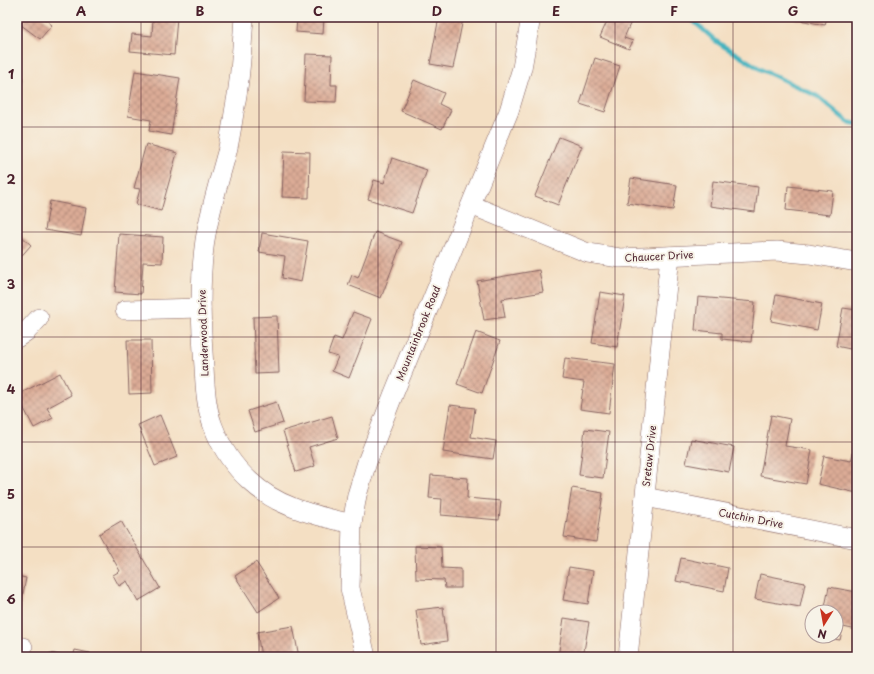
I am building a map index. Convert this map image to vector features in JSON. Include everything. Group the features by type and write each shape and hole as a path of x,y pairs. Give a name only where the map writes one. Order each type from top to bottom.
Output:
{"street":[{"name":"Landerwood Drive","path":"244,17 237,99 227,150 206,239 201,277 201,308 209,414 221,445 234,464 261,491 282,503 304,512 352,524"},
{"name":"Mountainbrook Road","path":"366,657 350,588 352,524 357,495 367,462 394,393 509,111 527,47 531,17"},
{"name":"Chaucer Drive","path":"471,205 598,256 620,258 776,251 809,254 857,262"},
{"name":"Sretaw Drive","path":"628,657 670,256"},
{"path":"125,310 201,308"},
{"path":"17,338 27,331 38,318"},
{"name":"Cutchin Drive","path":"645,497 857,539"}],"building":[{"path":"17,17 42,17 52,25 40,39 17,22"},
{"path":"153,17 177,17 174,55 130,51 132,34 152,36"},
{"path":"297,17 324,17 323,34 296,32"},
{"path":"439,17 455,17 463,19 453,68 430,64"},
{"path":"609,17 633,17 624,38 633,41 629,49 600,37"},
{"path":"795,17 827,17 825,25 794,19"},
{"path":"306,54 332,55 331,85 337,85 336,102 304,101"},
{"path":"595,58 620,66 605,112 580,104"},
{"path":"135,71 180,78 171,135 149,131 151,120 128,116"},
{"path":"17,76 23,78 17,94"},
{"path":"414,80 444,93 439,104 451,110 442,129 401,111"},
{"path":"559,137 582,146 558,205 535,196"},
{"path":"146,144 177,153 161,211 136,204 140,189 134,188"},
{"path":"284,151 310,152 309,198 282,197"},
{"path":"392,158 427,170 412,213 368,199 374,180 384,183"},
{"path":"631,178 677,185 673,210 627,203"},
{"path":"713,181 758,187 755,212 710,206"},
{"path":"788,186 833,191 830,215 786,210"},
{"path":"50,201 86,208 81,236 45,230"},
{"path":"17,232 31,245 17,261"},
{"path":"375,232 402,242 381,298 348,285 352,275 358,278"},
{"path":"262,233 308,241 301,282 282,278 285,256 259,252"},
{"path":"119,234 163,237 162,263 143,262 141,294 115,292"},
{"path":"539,270 543,292 502,299 505,317 484,320 477,281"},
{"path":"600,292 625,296 617,347 592,343"},
{"path":"776,295 822,304 817,330 771,321"},
{"path":"698,297 755,302 751,342 722,339 722,333 695,330"},
{"path":"843,308 857,310 857,340 855,350 836,346"},
{"path":"353,312 372,319 349,378 332,371 338,357 328,354 334,337 342,340"},
{"path":"277,316 279,373 255,374 253,317"},
{"path":"476,332 500,341 482,393 457,384"},
{"path":"127,340 151,340 152,393 129,394"},
{"path":"565,358 615,364 609,413 580,409 584,382 562,379"},
{"path":"60,373 71,395 47,408 53,418 34,428 17,395"},
{"path":"276,402 283,423 255,432 248,411"},
{"path":"450,405 475,408 471,437 496,441 493,459 443,452"},
{"path":"160,415 177,457 155,466 138,425"},
{"path":"771,415 790,419 785,446 812,450 806,484 760,476"},
{"path":"332,416 338,438 309,447 315,466 296,472 283,431"},
{"path":"585,429 609,432 603,478 579,475"},
{"path":"691,439 734,447 729,472 686,464"},
{"path":"854,449 857,449 857,493 818,484 824,456 851,461"},
{"path":"431,475 468,478 467,498 501,501 499,520 441,515 442,499 429,498"},
{"path":"572,488 603,493 596,542 564,537"},
{"path":"121,521 160,588 138,601 127,581 119,586 113,575 120,571 99,534"},
{"path":"415,546 441,547 442,568 461,569 461,588 445,588 444,580 416,579"},
{"path":"681,558 728,568 724,591 676,581"},
{"path":"256,562 279,598 258,612 235,576"},
{"path":"569,567 593,571 588,604 563,600"},
{"path":"760,574 805,583 800,607 755,599"},
{"path":"17,576 26,578 18,619 17,619"},
{"path":"829,587 857,592 857,630 844,627 844,604 826,604"},
{"path":"443,607 447,641 421,645 416,610"},
{"path":"564,618 589,622 583,657 558,657"},
{"path":"293,626 299,657 261,657 257,632"},
{"path":"75,650 90,653 89,657 73,657"},
{"path":"50,653 64,656 64,657 49,657"}],"waterway":[{"path":"689,17 717,42 762,70 817,96 848,122 857,124"}]}
